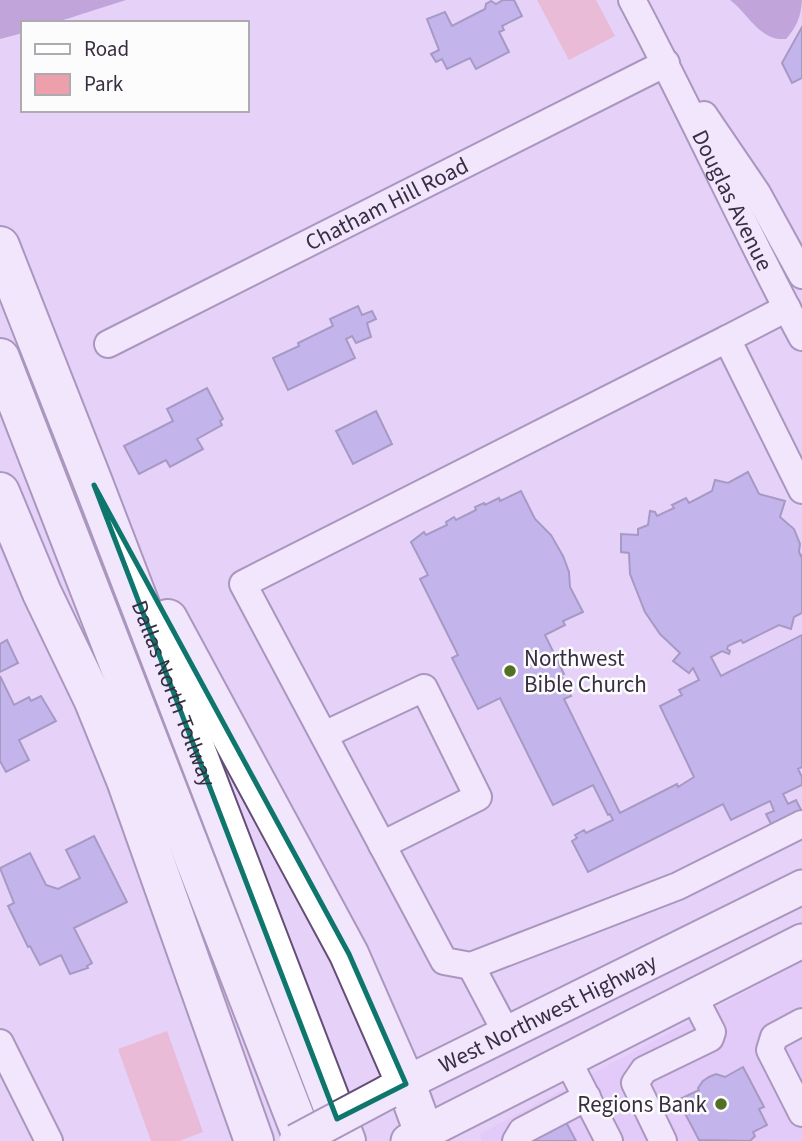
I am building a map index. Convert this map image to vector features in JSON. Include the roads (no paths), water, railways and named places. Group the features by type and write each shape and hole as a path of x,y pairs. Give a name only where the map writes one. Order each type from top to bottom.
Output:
{"highway":[{"name":"Dallas North Tollway","path":"0,246 346,1141"},
{"name":"Dallas North Tollway","path":"0,358 304,1141"},
{"path":"94,485 349,954 397,1088 430,1139"},
{"path":"0,492 42,593 73,652 103,724 254,1141"}],"main road":[{"name":"West Northwest Highway","path":"296,1141 802,887"},
{"path":"430,1139 471,1110 802,941"}],"street":[{"name":"Douglas Avenue","path":"632,0 802,337"},
{"name":"Douglas Avenue","path":"666,63 734,157 802,275"},
{"name":"Chatham Hill Road","path":"108,344 666,63"},
{"path":"761,257 785,245"},
{"path":"787,308 243,584 444,961 471,966 678,886 802,824"},
{"path":"727,339 801,485"},
{"path":"324,735 424,688 478,797 382,845"},
{"path":"471,966 507,1034"},
{"path":"663,1141 635,1083 644,1070 709,1038 712,1032 694,997"},
{"path":"802,1022 774,1037 770,1049 802,1113"},
{"path":"0,1043 49,1141"},
{"path":"568,1061 609,1141"},
{"path":"516,1141 522,1131 586,1097"}],"place":[{"name":"Northwest Bible Church","path":"510,671"},
{"name":"Regions Bank","path":"721,1104"}]}
